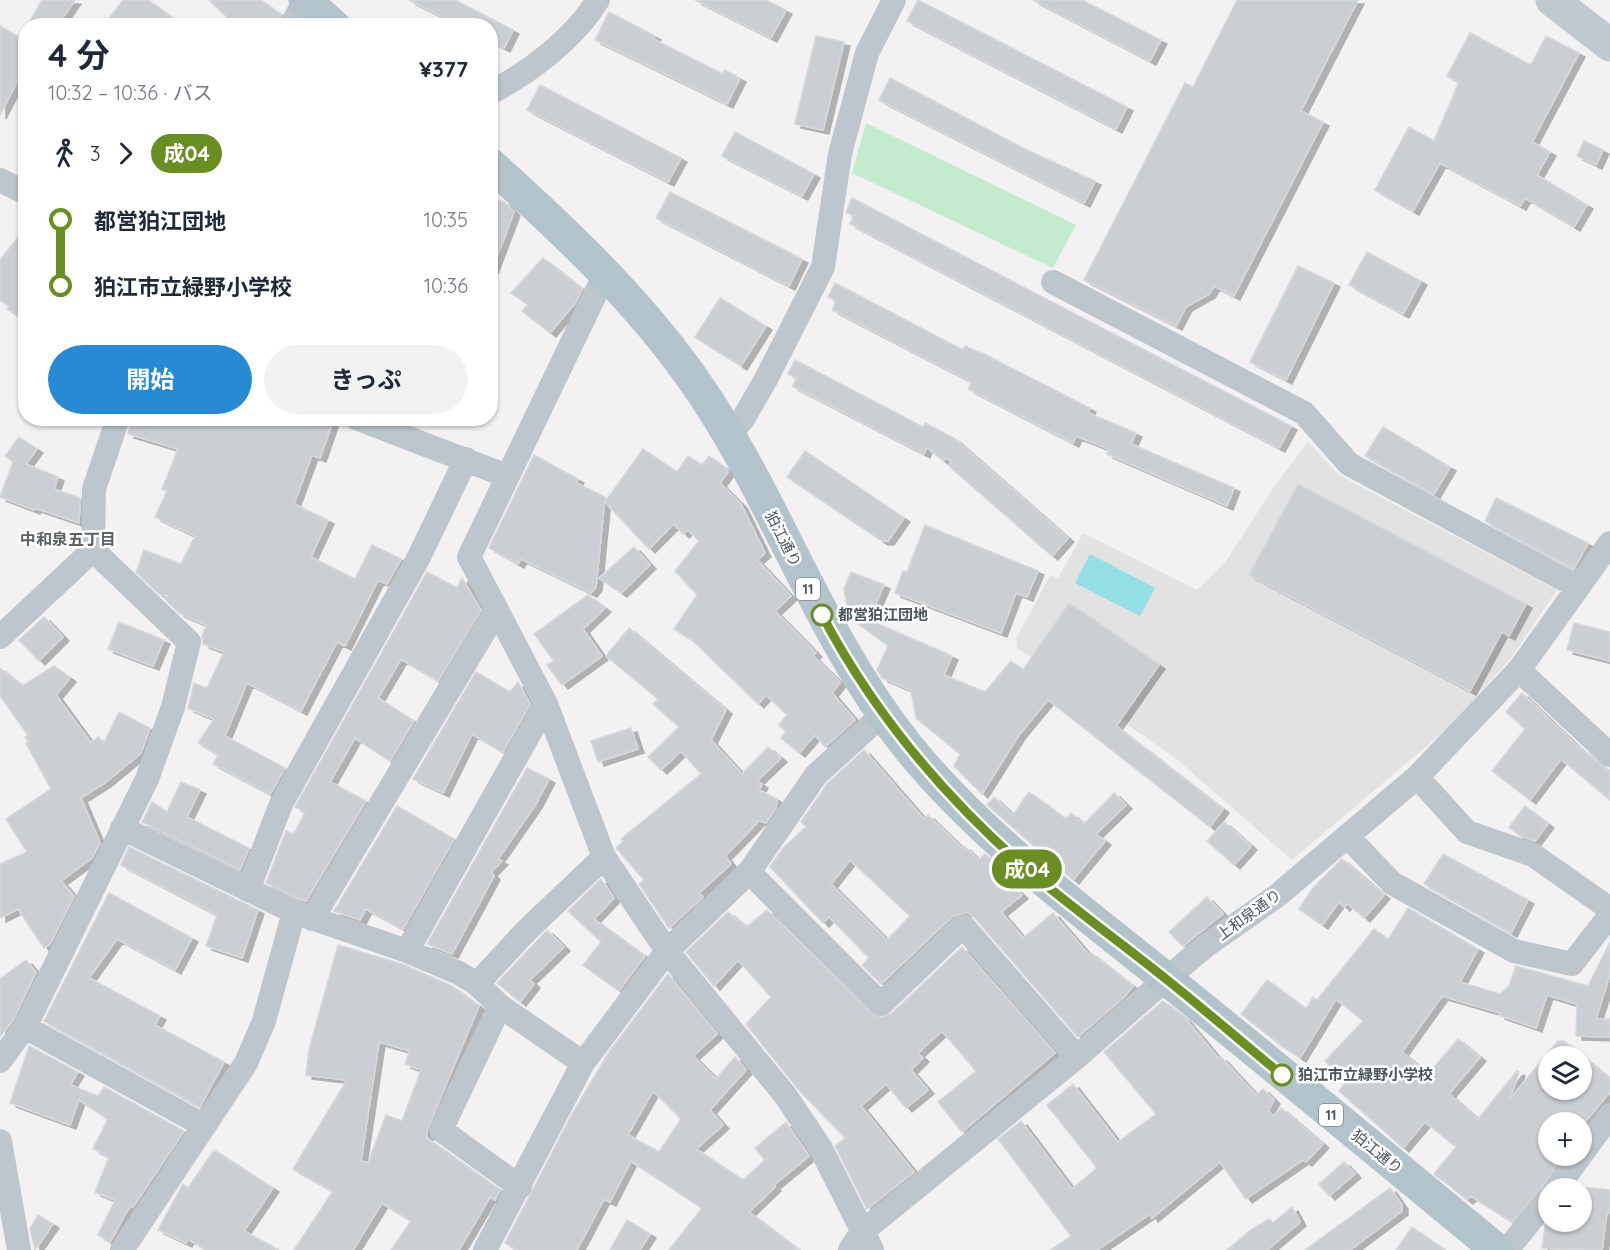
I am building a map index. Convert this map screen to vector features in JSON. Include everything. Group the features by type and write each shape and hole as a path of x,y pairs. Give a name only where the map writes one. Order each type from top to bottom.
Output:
{"main road":[{"path":"305,0 325,18"},
{"name":"狛江通り","path":"498,172 605,274 694,380 729,435 840,648 883,714 939,783 1001,846 1497,1250"}],"street":[{"path":"295,18 305,0"},
{"path":"498,88 529,69 549,53 598,0"},
{"path":"729,435 743,419 765,381 823,267 840,154 867,53 894,0"},
{"path":"1552,0 1610,45"},
{"path":"0,180 18,189"},
{"path":"605,274 469,557 546,704 604,857 667,951 785,1095 820,1147 861,1244"},
{"path":"1053,282 1304,413 1349,464 1578,587"},
{"path":"0,637 93,550 94,489 115,426"},
{"path":"377,426 507,476"},
{"path":"248,890 281,804 419,557 466,459"},
{"name":"上和泉通り","path":"861,1244 1166,979 1207,945 1278,895 1417,777 1519,670 1610,543"},
{"path":"0,1061 25,1027 147,780 173,707 189,642 93,550"},
{"path":"122,1250 246,1063 303,916 497,610"},
{"path":"1519,670 1610,755"},
{"path":"407,951 546,704"},
{"path":"485,1250 583,1063 667,951 749,872 816,775 883,714"},
{"path":"1417,777 1467,832 1533,855 1610,909"},
{"path":"122,828 303,916 407,951 477,984 500,1006 583,1063"},
{"path":"1347,836 1392,883 1514,951 1572,964 1610,915"},
{"path":"477,984 526,931 604,857"},
{"path":"749,872 881,1004 963,926 1077,1057"},
{"path":"500,1006 441,1130 520,1186"},
{"path":"25,1027 203,1125"},
{"path":"1564,1178 1610,1115"},
{"path":"0,1141 19,1250"},
{"path":"1507,1250 1538,1211"}],"shaded area":[{"path":"1308,442 1339,475 1557,590 1511,658 1449,727 1292,860 1174,757 1017,648 1016,639 1050,575 1058,578 1083,533 1197,590 1226,561 1274,487"}],"green space":[{"path":"866,123 1076,225 1053,268 852,173"}],"water":[{"path":"1090,554 1155,588 1140,616 1075,583"}],"building":[{"path":"42,0 75,0 63,18 32,18"},
{"path":"123,0 148,0 172,18 109,18"},
{"path":"209,0 261,0 281,15 280,18 228,18"},
{"path":"409,0 455,0 490,18 444,18"},
{"path":"695,0 766,0 786,10 771,38"},
{"path":"918,0 1127,107 1116,129 907,21"},
{"path":"1033,0 1082,0 1161,40 1150,61"},
{"path":"1237,0 1358,0 1301,111 1323,122 1234,296 1214,286 1209,294 1186,307 1176,326 1084,280 1185,83 1193,87"},
{"path":"609,12 655,36 653,39 723,74 725,70 740,78 727,104 595,40"},
{"path":"498,22 513,30 504,48 498,45"},
{"path":"0,26 18,36 18,80 0,115"},
{"path":"1470,33 1531,65 1546,36 1579,53 1532,142 1550,152 1537,175 1587,205 1574,227 1525,198 1520,206 1440,163 1413,211 1375,190 1409,127 1434,141 1459,82 1447,76"},
{"path":"816,36 844,42 823,130 795,124"},
{"path":"890,78 1025,149 1095,181 1084,203 879,100"},
{"path":"540,85 681,158 668,182 527,110"},
{"path":"735,132 814,174 802,196 722,156"},
{"path":"1584,141 1603,150 1596,165 1577,156"},
{"path":"670,192 802,259 789,286 656,218"},
{"path":"852,198 1291,426 1279,448 850,224 854,216 846,212"},
{"path":"498,200 504,202 514,212 498,254"},
{"path":"18,237 18,317 7,309 9,306 0,300 0,260"},
{"path":"1367,252 1421,281 1403,314 1349,285"},
{"path":"543,258 582,289 576,302 550,333 522,311 528,305 511,293"},
{"path":"1298,266 1334,283 1286,380 1250,362"},
{"path":"835,283 963,350 965,346 986,355 1090,408 1088,413 1136,433 1131,444 1234,488 1227,506 1107,454 1109,449 1076,436 1073,443 968,389 972,382 832,310 836,301 828,297"},
{"path":"720,298 766,326 741,366 695,337"},
{"path":"795,360 923,427 925,423 954,438 1068,538 1052,556 949,466 951,461 946,458 943,461 927,447 924,454 792,386 797,378 788,374"},
{"path":"130,426 331,426 320,458 312,455 294,504 328,520 311,557 355,579 372,545 401,559 387,584 378,580 345,646 337,642 301,711 247,683 225,736 285,768 270,794 213,764 218,755 198,743 214,719 188,708 194,683 207,688 224,652 203,644 202,636 206,625 179,613 165,599 167,596 159,594 136,572 144,550 181,564 195,536 155,517 167,491 162,489 178,449 128,434"},
{"path":"1383,427 1450,467 1434,494 1365,456"},
{"path":"19,437 37,449 26,464 58,477 54,489 80,498 79,523 0,497 13,462 5,456"},
{"path":"643,449 677,472 688,456 702,465 709,456 726,468 728,472 720,483 741,504 765,553 757,560 791,596 775,611 816,653 813,656 840,682 832,693 855,720 825,747 815,735 799,753 781,738 786,732 779,725 787,715 766,695 758,704 692,640 674,629 697,595 675,571 699,541 688,530 683,534 674,524 649,549 605,502"},
{"path":"805,451 904,518 888,541 882,541 787,477"},
{"path":"534,455 578,479 576,483 605,497 596,587 591,593 521,559 518,564 489,548"},
{"path":"1298,484 1526,604 1509,636 1502,632 1470,691 1249,575"},
{"path":"1496,498 1588,543 1574,569 1485,521"},
{"path":"925,525 1038,571 1027,597 1016,593 1001,633 895,593 903,571 907,572"},
{"path":"634,547 650,565 621,593 599,578"},
{"path":"427,572 457,588 462,578 481,610 438,681 401,659 378,698 414,721 390,761 355,738 330,782 366,801 306,901 299,899 266,883 286,831 294,834 305,812 295,807"},
{"path":"851,572 884,585 869,620 952,656 944,675 985,692 1011,661 1023,670 1069,603 1159,665 1116,726 1223,809 1210,827 1048,700 1019,735 982,794 954,766 960,754 916,718 911,690 882,678 877,670 888,646 849,617 844,588"},
{"path":"588,595 605,608 583,629 602,656 562,685 547,665 554,661 534,634"},
{"path":"44,617 63,637 39,661 19,640"},
{"path":"119,622 164,640 153,666 108,649"},
{"path":"1574,623 1610,632 1610,661 1567,650"},
{"path":"629,628 726,710 711,740 742,774 768,747 781,758 757,781 762,784 759,790 777,799 776,808 766,823 759,821 725,856 731,864 699,893 703,897 669,928 639,884 644,880 616,848 624,841 621,839 701,774 681,751 661,770 648,757 679,727 653,704 658,699 606,656"},
{"path":"54,666 70,678 56,695 91,743 98,737 104,743 119,712 150,728 141,753 105,783 81,798 100,843 92,858 61,881 74,896 50,944 44,948 18,909 0,918 0,864 27,852 6,819 51,789 26,743 28,742 25,737 28,735 0,696 0,668 22,686"},
{"path":"476,672 510,692 518,682 530,704 503,752 472,734 443,793 413,779"},
{"path":"1522,693 1575,744 1610,772 1610,800 1561,759 1530,800 1492,771 1525,729 1506,712"},
{"path":"631,728 638,749 598,762 591,741"},
{"path":"864,750 924,819 928,815 962,848 964,846 979,860 985,854 1008,874 1005,877 1022,895 1001,912 1023,938 1053,913 1089,955 1091,953 1133,986 1124,997 1078,1037 974,917 967,912 953,916 881,984 862,965 869,958 829,917 823,923 770,867 783,848 806,827 801,822 827,784","holes":["850,860 910,916 887,940 831,884"]},
{"path":"527,768 549,779 536,804 498,859 502,861 491,872 494,876 452,954 427,944"},
{"path":"181,782 200,790 187,817 249,848 240,870 142,822 152,802 167,812"},
{"path":"1029,792 1066,819 1071,813 1084,824 1114,793 1126,805 1096,834 1105,841 1073,880 987,805 994,797 1013,815"},
{"path":"397,806 454,839 403,929 366,909 360,920 334,911"},
{"path":"1525,806 1548,824 1535,841 1519,835 1509,827"},
{"path":"1224,822 1251,846 1234,865 1207,841"},
{"path":"129,847 258,910 242,958 206,946 217,915 121,865"},
{"path":"1443,854 1528,900 1511,933 1424,884"},
{"path":"1342,859 1384,895 1364,918 1347,903 1344,907 1339,902 1322,925 1299,909 1313,888"},
{"path":"601,879 614,898 594,919 645,956 619,991 583,965 601,942 568,911"},
{"path":"109,893 192,938 175,970 117,939 89,978 160,1016 155,1025 224,1062 200,1107 44,1021"},
{"path":"1207,897 1223,914 1183,946 1169,932"},
{"path":"1408,908 1478,949 1460,982 1500,994 1509,986 1516,966 1588,986 1610,942 1610,974 1596,1019 1610,1019 1610,1037 1576,1036 1577,1004 1547,995 1536,1028 1499,1015 1500,1013 1442,996 1402,1052 1428,1074 1458,1039 1480,1057 1449,1094 1478,1119 1517,1071 1519,1072 1510,1099 1538,1065 1538,1100 1592,1100 1592,1064 1610,1079 1610,1092 1592,1114 1538,1112 1538,1166 1556,1166 1548,1178 1538,1178 1538,1192 1512,1222 1471,1196 1467,1200 1444,1181 1445,1179 1443,1181 1434,1174 1456,1147 1425,1122 1403,1148 1339,1091 1347,1081 1325,1061 1363,1021 1336,999 1300,1058 1241,1014 1267,980 1306,1009 1313,997 1317,1000 1374,929 1388,940"},
{"path":"767,910 878,1018 891,1014 962,947 1055,1053 962,1132 938,1102 976,1071 942,1031 918,1053 923,1058 911,1070 928,1090 906,1108 886,1084 861,1106 914,1172 867,1209 835,1146 845,1138 797,1088 746,1024 771,997 738,960 714,986 686,952 728,912 746,927"},
{"path":"547,930 564,947 530,980 534,984 520,1002 497,983"},
{"path":"338,945 402,964 452,986 479,1006 427,1130 427,1138 500,1190 495,1200 490,1197 459,1250 391,1250 411,1221 382,1203 353,1250 294,1250 333,1191 293,1169 347,1080 306,1075 309,1050","holes":["379,1042 410,1051 405,1064 421,1070 402,1121 386,1115 368,1163 361,1161"]},
{"path":"26,960 36,972 13,1020 0,1037 0,979"},
{"path":"668,974 717,1034 693,1056 716,1079 735,1057 746,1070 710,1110 723,1125 696,1149 743,1180 765,1160 755,1148 786,1122 809,1156 774,1185 775,1187 749,1212 799,1250 669,1250 702,1208 631,1161 610,1202 604,1199 577,1250 518,1250 505,1243 572,1114 609,1052","holes":["653,1091 681,1119 659,1152 628,1135"]},
{"path":"1163,1001 1185,1018 1219,1059 1221,1057 1256,1095 1263,1089 1274,1100 1268,1111 1274,1116 1281,1108 1323,1144 1306,1162 1303,1160 1246,1199 1220,1162 1152,1218 1150,1214 1097,1250 1051,1250 1071,1236 998,1139 1021,1121 1072,1189 1097,1168 1047,1105 1073,1084 1118,1142 1156,1114 1104,1052"},
{"path":"1558,1041 1564,1041 1570,1046 1554,1046"},
{"path":"29,1046 78,1072 70,1085 98,1096 104,1087 184,1131 133,1207 130,1206 110,1242 98,1235 115,1200 95,1192 109,1157 93,1149 108,1119 79,1100 70,1125 10,1103"},
{"path":"214,1150 273,1188 244,1231 279,1250 206,1250 188,1239 186,1243 158,1230 183,1184 188,1188"},
{"path":"1344,1162 1355,1174 1329,1196 1319,1184"},
{"path":"1390,1188 1402,1205 1402,1211 1350,1250 1305,1250"},
{"path":"1592,1188 1610,1190 1610,1213 1607,1212 1602,1250 1542,1248 1544,1232 1592,1232"},
{"path":"1292,1207 1300,1222 1267,1250 1227,1250 1252,1229 1269,1219 1273,1223"},
{"path":"38,1215 53,1224 35,1250 30,1229"},
{"path":"627,1220 650,1234 640,1250 610,1250"},
{"path":"1412,1227 1445,1250 1396,1250"}],"bus line":[{"name":"成04","path":"822,615 854,671 883,714 910,749 970,816 1030,872 1166,979 1282,1075"}],"place":[{"name":"都営狛江団地","path":"822,615"},
{"name":"狛江市立緑野小学校","path":"1282,1075"}],"district":[{"name":"中和泉五丁目","path":"68,539"}]}
